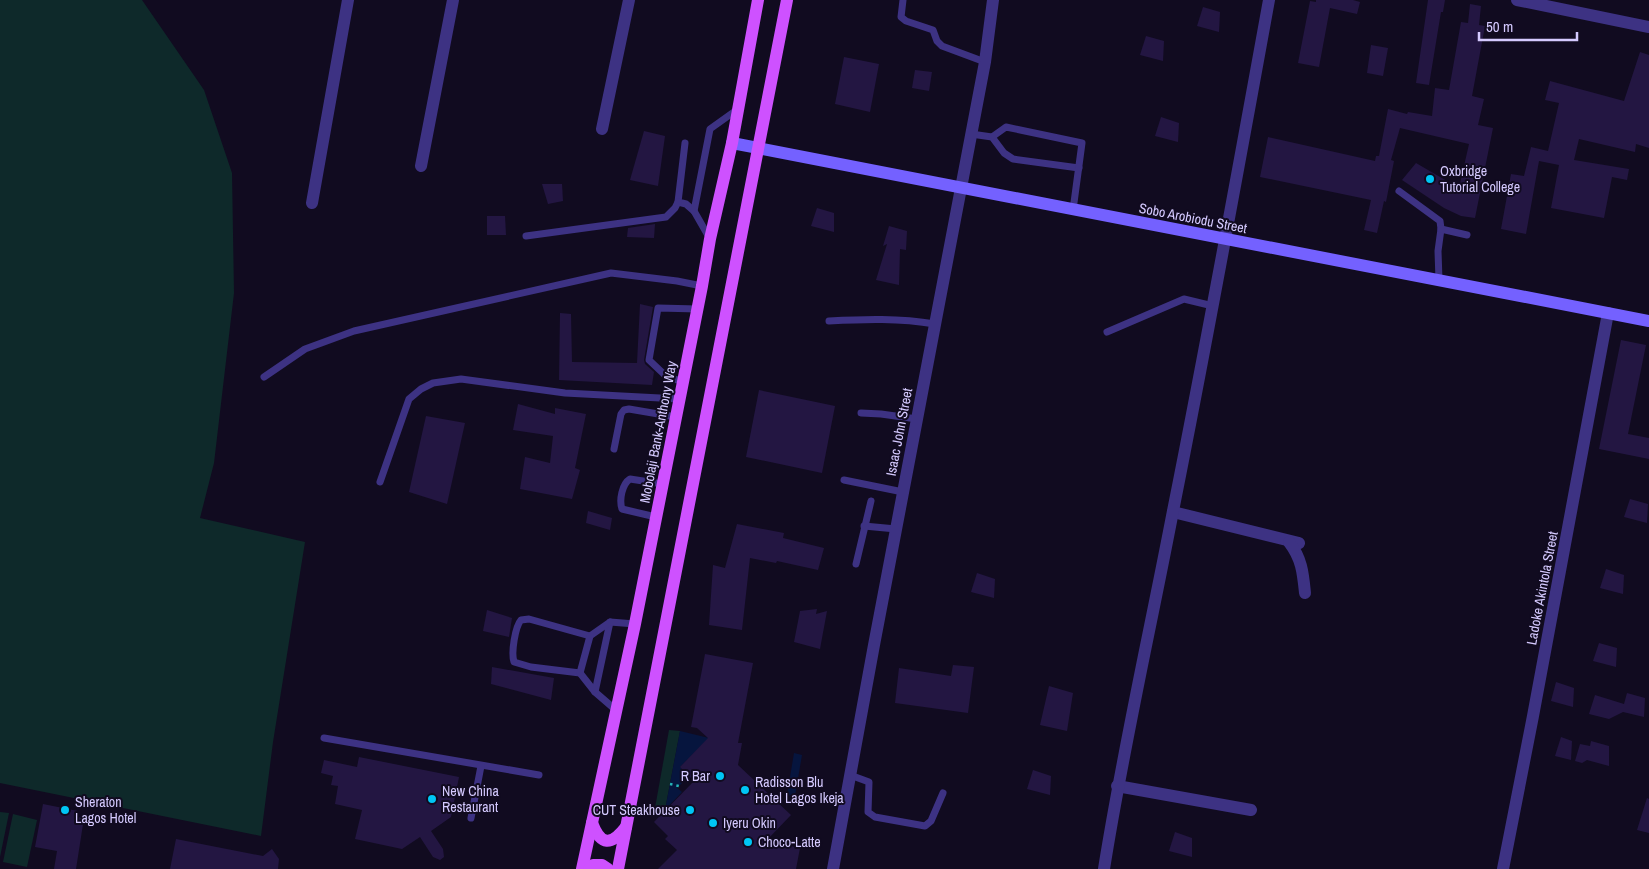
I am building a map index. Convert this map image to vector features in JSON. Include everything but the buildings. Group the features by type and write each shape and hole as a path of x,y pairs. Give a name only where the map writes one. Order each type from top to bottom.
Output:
{"main road":[{"name":"Mobolaji Bank-Anthony Way","path":"582,869 635,624 698,309 710,239 732,143 758,0"},
{"path":"618,869 787,0"},
{"path":"592,823 596,835 603,840 611,841 618,838 626,827"},
{"path":"589,869 593,865 602,865 608,869"}],"street":[{"path":"312,203 348,0"},
{"path":"421,166 453,0"},
{"path":"602,129 629,0"},
{"name":"Isaac John Street","path":"833,869 985,62 993,0"},
{"path":"1104,869 1117,786 1226,239 1269,0"},
{"path":"1517,0 1649,27"},
{"name":"Sobo Arobiodu Street","path":"732,143 1649,321"},
{"name":"Ladoke Akintola Street","path":"1502,869 1533,716 1608,313"},
{"path":"1173,512 1294,543 1302,565 1305,593"},
{"path":"1117,786 1251,810"}],"lane":[{"path":"903,0 901,17 906,21 933,30 934,36 942,46 985,62"},
{"path":"694,211 710,129 738,109"},
{"path":"971,134 992,137 1006,127 1082,143 1073,210"},
{"path":"992,137 1004,153 1013,159 1079,168"},
{"path":"526,236 666,217 678,202 685,144"},
{"path":"1399,191 1440,221 1439,280"},
{"path":"678,202 686,204 694,211 710,239"},
{"path":"1441,230 1467,236"},
{"path":"264,377 305,349 354,331 611,273 702,286"},
{"path":"1107,332 1184,299 1213,306"},
{"path":"683,381 668,378 649,360 658,308 698,309"},
{"path":"829,321 910,320 935,324"},
{"path":"380,482 409,399 433,383 461,379 565,393 679,400"},
{"path":"614,449 621,414 624,410 636,410 676,417"},
{"path":"861,413 917,419"},
{"path":"656,517 622,509 620,505 624,484 630,479 663,484"},
{"path":"844,480 903,492"},
{"path":"856,564 871,501"},
{"path":"864,526 896,529"},
{"path":"590,636 529,619 521,620 518,625 512,655 514,662 531,667 580,673 595,692 617,711"},
{"path":"580,673 590,636 610,622 635,624"},
{"path":"595,692 610,622"},
{"path":"324,738 539,775"},
{"path":"471,818 481,766"},
{"path":"850,774 869,782 868,812 875,817 926,826 931,821 943,793"}],"path":[{"path":"670,784 679,786"}],"green space":[{"path":"0,0 142,0 204,90 232,173 234,293 214,463 200,518 305,542 273,742 261,836 0,783"},
{"path":"669,730 680,731 665,810 655,808"},
{"path":"0,812 9,813 0,857"},
{"path":"13,814 37,820 27,867 3,862"}],"water":[{"path":"680,731 709,738 680,767 689,776 677,788 682,792 665,810"},
{"path":"794,753 802,755 795,796 787,795"}],"place":[{"name":"Oxbridge Tutorial College","path":"1430,179"},
{"name":"R Bar","path":"720,776"},
{"name":"Radisson Blu Hotel Lagos Ikeja","path":"745,790"},
{"name":"New China Restaurant","path":"432,799"},
{"name":"Sheraton Lagos Hotel","path":"65,810"},
{"name":"CUT Steakhouse","path":"690,810"},
{"name":"Iyeru Okin","path":"713,823"},
{"name":"Choco-Latte","path":"748,842"}]}
